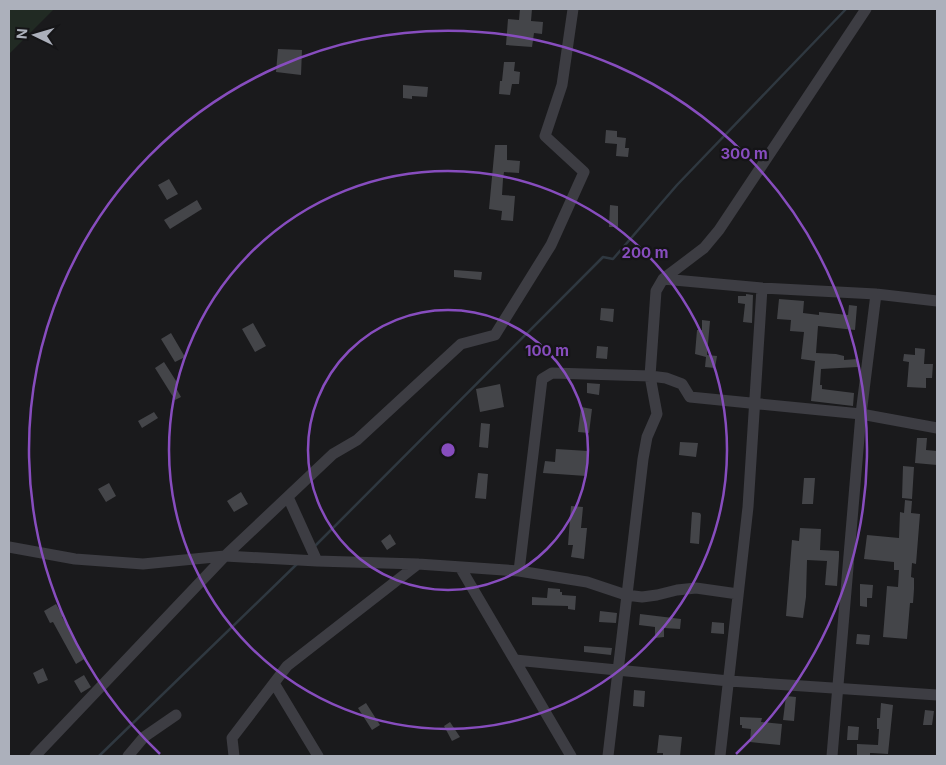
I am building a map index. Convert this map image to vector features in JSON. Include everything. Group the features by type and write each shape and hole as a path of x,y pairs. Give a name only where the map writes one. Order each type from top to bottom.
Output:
{"street":[{"path":"35,756 225,556 333,454 356,440 461,344 495,335 551,246 584,172 545,136 562,85 572,9"},
{"path":"608,756 643,458 647,437 657,414 650,376 656,291 663,279 704,248 719,230 866,9"},
{"path":"663,279 762,288 876,294 937,301"},
{"path":"720,756 748,507 762,288"},
{"path":"832,756 861,414 876,294"},
{"path":"519,571 542,379 552,373 567,372 666,378 682,384 690,398 861,414 937,428"},
{"path":"288,497 317,561"},
{"path":"9,547 75,560 143,564 225,556 418,564 519,571 587,582 626,595 642,597 696,588 738,594"},
{"path":"234,756 232,738 288,666 418,564"},
{"path":"460,567 572,756"},
{"path":"515,660 729,681 937,695"},
{"path":"274,683 318,756"},
{"path":"128,756 144,737 176,715"}],"shaded area":[{"path":"9,9 54,9 9,54"}],"building":[{"path":"520,9 532,9 531,21 543,22 542,34 534,33 532,47 506,45 508,19 519,20"},
{"path":"278,49 302,50 301,75 276,72"},
{"path":"504,62 515,62 514,71 520,72 519,84 512,84 510,95 499,94"},
{"path":"403,85 428,87 427,97 412,96 412,99 403,98"},
{"path":"606,130 617,131 617,137 626,138 625,148 629,148 628,157 616,156 617,144 605,143"},
{"path":"495,145 507,145 507,160 520,161 519,173 504,172 503,179 502,195 515,196 513,221 501,220 502,211 489,209"},
{"path":"169,179 178,194 167,200 158,185"},
{"path":"197,200 202,209 170,229 164,220"},
{"path":"610,205 618,206 618,227 609,227"},
{"path":"454,270 482,272 481,280 454,277"},
{"path":"746,294 753,295 752,323 743,322 745,304 738,303 738,296 746,296"},
{"path":"779,299 804,301 803,313 819,315 819,312 848,315 849,305 857,306 855,330 818,326 816,353 844,356 844,360 858,359 858,367 821,369 820,385 822,385 822,389 854,393 853,406 811,401 815,361 801,359 804,332 790,331 791,320 777,319"},
{"path":"601,308 614,309 613,322 600,320"},
{"path":"702,320 710,321 707,355 717,356 715,368 705,367 706,357 695,354 697,330 702,330"},
{"path":"253,323 266,346 255,352 242,329"},
{"path":"171,333 185,357 175,362 161,339"},
{"path":"597,346 608,347 607,359 596,358"},
{"path":"915,348 925,349 924,364 933,364 932,378 926,378 926,388 907,387 909,362 903,361 904,354 915,355"},
{"path":"164,362 178,384 175,386 181,397 175,400 155,368"},
{"path":"587,383 600,384 599,395 587,393"},
{"path":"500,384 504,407 480,412 476,389"},
{"path":"581,407 592,409 589,433 578,432"},
{"path":"154,412 158,418 142,428 138,421"},
{"path":"481,423 490,424 488,448 479,447"},
{"path":"917,438 927,438 926,450 937,451 937,465 915,463"},
{"path":"680,442 698,443 696,457 679,455"},
{"path":"556,449 588,451 586,476 543,473 545,461 555,462"},
{"path":"903,466 914,467 912,499 902,498"},
{"path":"478,473 488,474 486,499 475,498"},
{"path":"804,478 815,478 813,504 802,504"},
{"path":"109,483 116,496 106,502 98,489"},
{"path":"241,492 248,504 234,512 227,501"},
{"path":"905,500 912,501 911,513 920,514 916,564 912,563 911,577 914,578 914,589 913,603 910,603 907,639 883,637 887,586 898,587 899,570 894,570 894,562 864,559 867,535 899,538 900,512 904,513"},
{"path":"571,506 583,507 581,528 587,528 584,559 571,557 573,545 568,545"},
{"path":"692,512 700,513 701,515 699,544 690,543"},
{"path":"800,528 821,529 820,550 839,551 837,586 825,585 827,561 807,560 806,597 803,618 786,616 792,540 799,541"},
{"path":"390,534 396,544 387,550 381,541"},
{"path":"860,584 873,585 872,598 867,598 867,607 860,606"},
{"path":"548,588 560,589 562,595 576,596 575,610 568,609 568,606 532,605 532,597 547,598"},
{"path":"56,604 86,658 76,664 53,622 50,623 44,611"},
{"path":"600,611 617,613 616,623 599,622"},
{"path":"640,614 681,619 680,629 664,628 664,637 655,638 655,627 639,625"},
{"path":"712,622 724,623 724,634 711,633"},
{"path":"857,634 870,635 869,645 856,644"},
{"path":"584,646 612,648 611,655 584,652"},
{"path":"43,668 48,680 38,684 33,673"},
{"path":"84,675 91,687 81,693 74,681"},
{"path":"634,690 645,691 644,707 633,706"},
{"path":"786,696 796,697 794,721 783,720"},
{"path":"366,703 380,725 372,730 358,708"},
{"path":"881,703 893,705 888,754 870,753 870,756 857,756 857,744 878,745 879,729 877,729 877,718 880,718"},
{"path":"925,710 934,711 932,725 923,725"},
{"path":"740,717 762,718 761,722 782,724 780,745 750,742 751,729 742,728"},
{"path":"450,722 460,737 452,741 444,726"},
{"path":"848,726 859,727 858,740 847,740"},
{"path":"659,735 682,737 680,756 663,756 663,753 657,753"}],"waterway":[{"path":"314,547 603,257 613,259 677,185 846,9"},
{"path":"99,756 298,563"}]}
